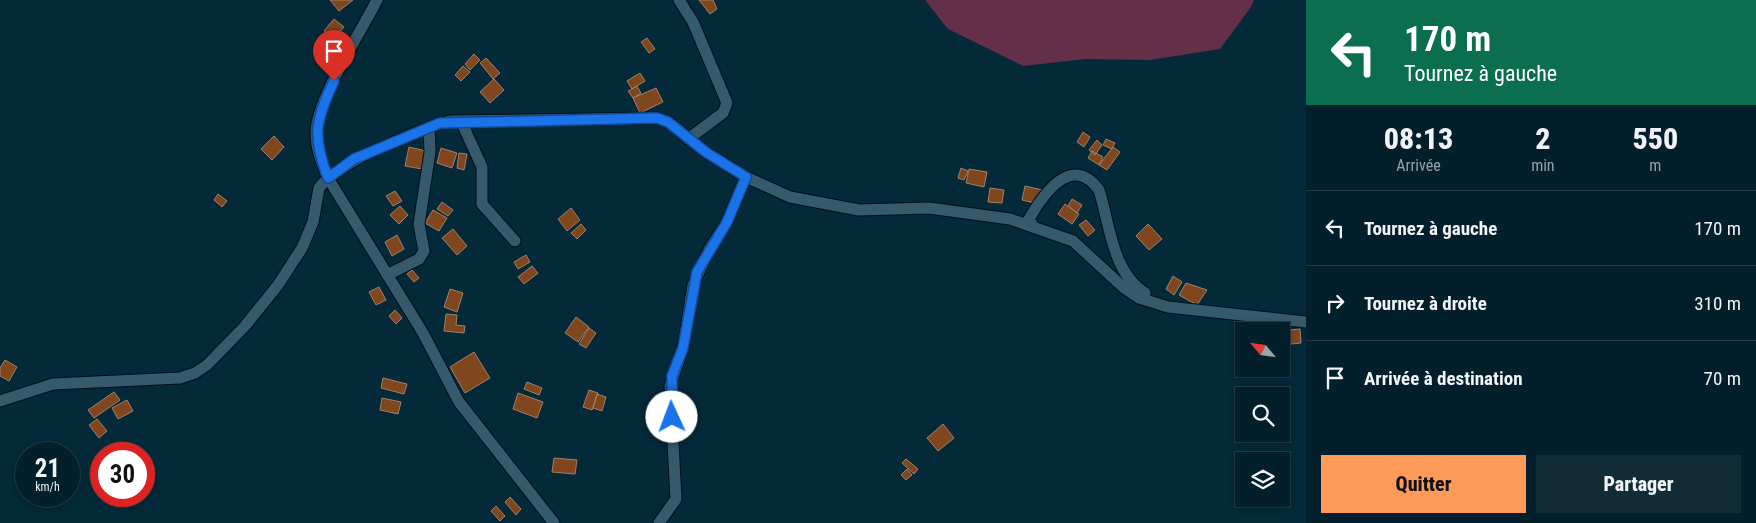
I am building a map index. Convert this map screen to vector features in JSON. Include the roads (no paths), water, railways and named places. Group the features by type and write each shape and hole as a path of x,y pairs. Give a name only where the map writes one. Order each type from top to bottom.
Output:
{"street":[{"path":"378,0 334,81 317,121 317,147 328,178 423,333 459,402 554,523"},
{"path":"679,0 693,22 726,103 723,113 688,139"},
{"path":"0,401 53,384 180,378 195,373 207,365 245,326 267,299 302,248 313,222 319,188 328,178 354,159 428,127 440,123 461,121 657,118 668,122 688,139 746,177 790,197 825,206 859,210 950,209 1032,224 1073,240 1124,288 1139,298 1168,307 1306,322"},
{"path":"461,121 482,167 482,204 515,241"},
{"path":"387,275 419,259 424,251 419,224 430,152 428,127"},
{"path":"1032,224 1030,219 1035,209 1057,181 1075,175 1085,177 1099,190 1123,269 1134,286 1168,307"},
{"path":"659,523 676,499 670,386 683,348 693,285 697,272 727,222 746,177"}]}
